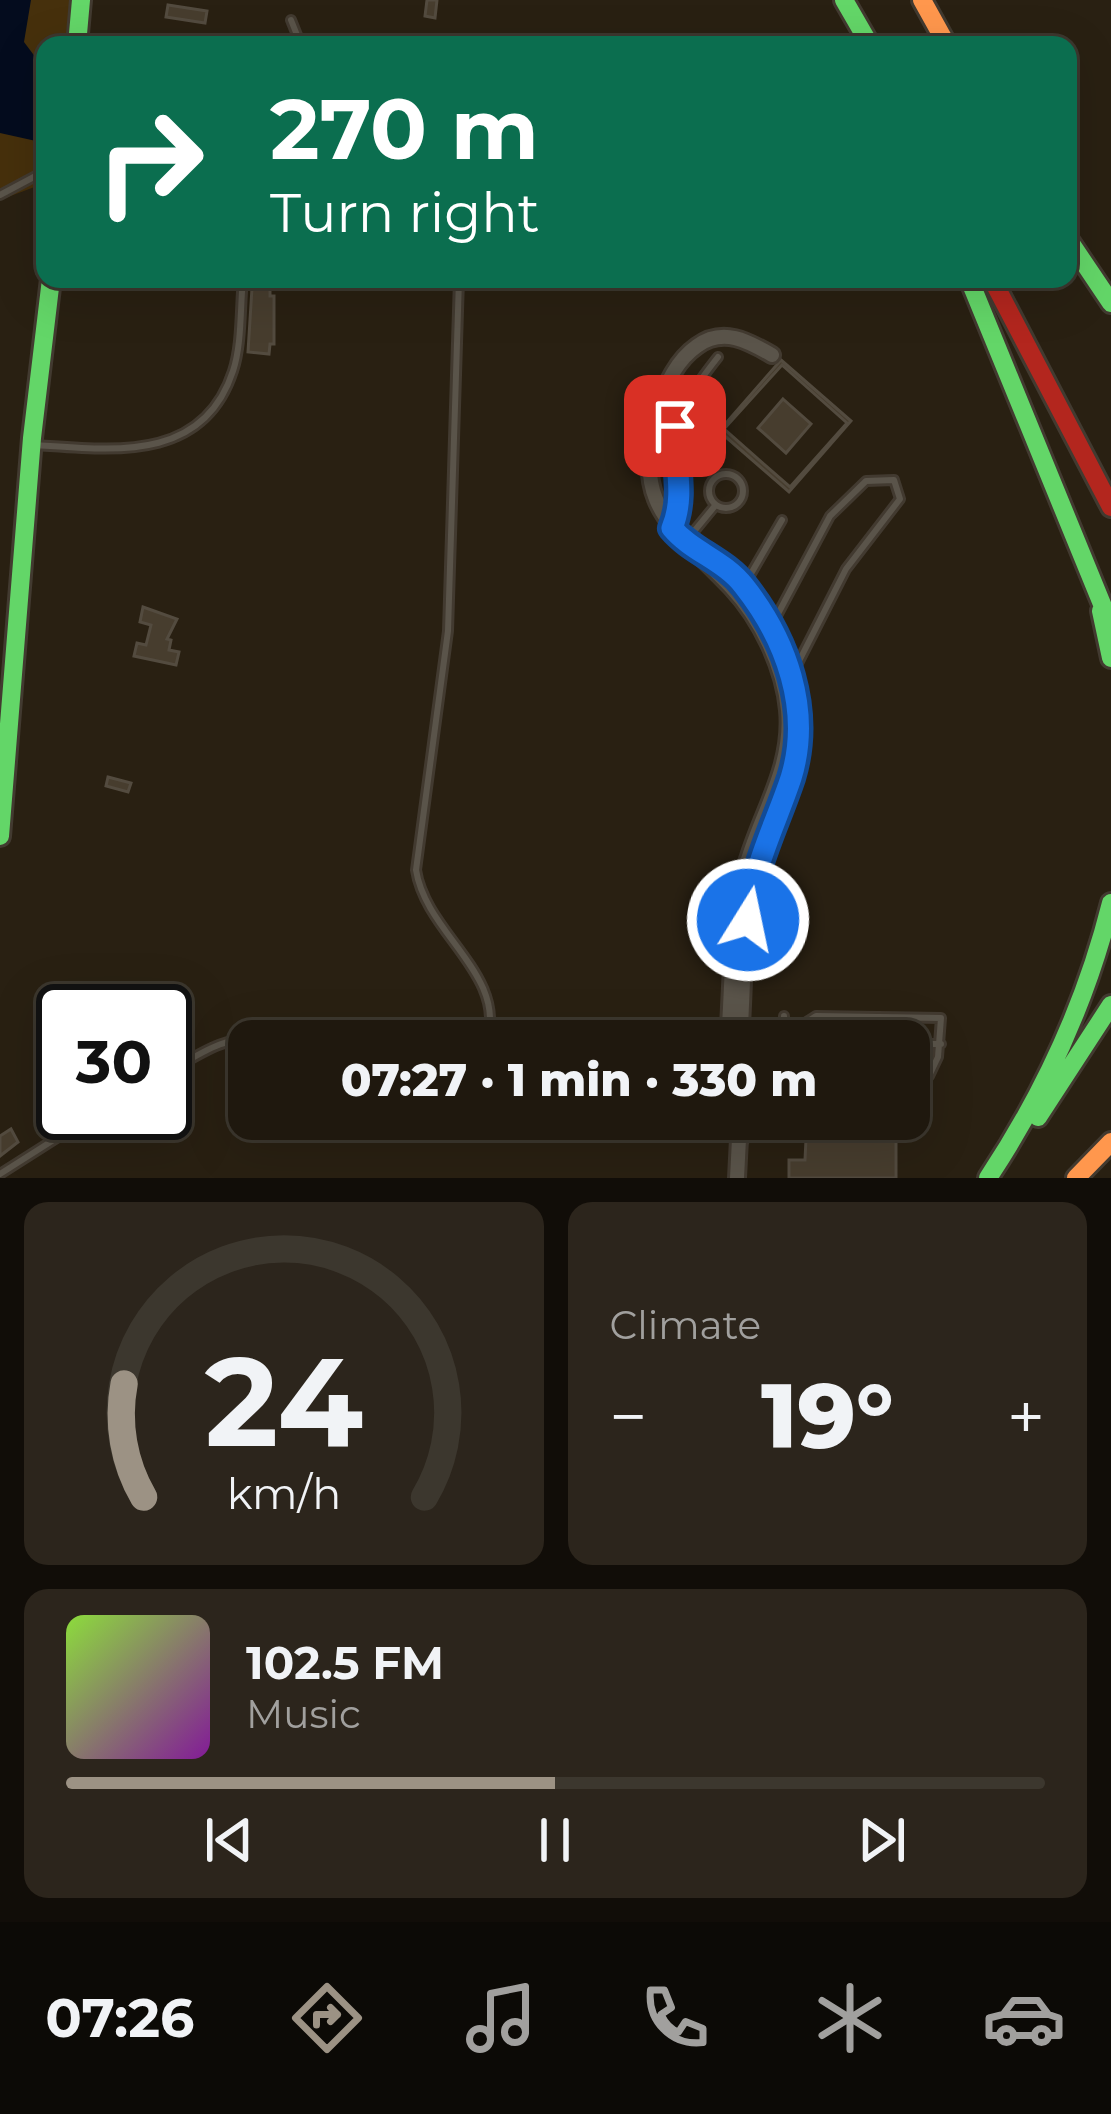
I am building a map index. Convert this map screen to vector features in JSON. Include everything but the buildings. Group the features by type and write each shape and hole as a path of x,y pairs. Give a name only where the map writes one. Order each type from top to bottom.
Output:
{"main road":[{"path":"77,36 81,0"},
{"path":"844,0 865,36"},
{"path":"922,0 942,36"},
{"path":"1077,252 1110,302"},
{"path":"0,836 32,444 50,288"},
{"path":"972,288 1111,626"},
{"path":"997,288 1111,507"},
{"path":"1099,603 1111,658"},
{"path":"990,1178 1068,1038 1096,962 1111,903"},
{"path":"990,1178 1018,1147 1111,1005"},
{"path":"1076,1178 1111,1142"},
{"path":"1087,1178 1111,1158"}],"street":[{"path":"741,1020 750,895 796,757 797,712 768,633 716,560 685,543 672,528 654,494 650,464 656,416 671,377 693,348 715,338 743,338 772,355"},
{"path":"730,1020 741,885 780,776 787,744 788,680"},
{"path":"737,1140 739,1145"},
{"path":"736,1178 739,1140"}],"lane":[{"path":"291,20 298,36"},
{"path":"0,195 36,176"},
{"path":"32,444 107,450 151,445 190,433 218,402 234,370 242,288"},
{"path":"459,288 448,631 416,870 429,911 490,1000 494,1020"},
{"path":"672,528 682,506 674,459 675,426 687,397 718,357"},
{"path":"685,543 714,507 710,485 717,474 739,478 744,491 740,504 714,507"},
{"path":"768,633 830,516 866,481 894,480 900,499 846,569 788,680"},
{"path":"741,591 782,520"},
{"path":"810,1020 816,1016 941,1018 941,1044 930,1073"},
{"path":"192,1060 228,1041"},
{"path":"930,1044 941,1044"},
{"path":"0,1174 54,1140"},
{"path":"739,1145 743,1140"}],"shaded area":[{"path":"0,0 70,0 66,36 36,36 36,186 0,200"}],"water":[{"path":"0,0 31,0 24,42 36,58 36,141 0,133"}],"traffic: fast":[{"path":"78,36 81,0"},
{"path":"844,0 865,36"},
{"path":"1077,252 1111,303"},
{"path":"0,836 32,438 50,288"},
{"path":"973,288 1111,626"},
{"path":"1101,611 1111,658"},
{"path":"988,1178 1062,1046 1111,903"},
{"path":"1038,1117 1111,1005"}],"traffic: slow":[{"path":"922,0 942,36"},
{"path":"1076,1178 1111,1142"}],"traffic: jam":[{"path":"997,288 1111,507"}],"route":[{"path":"675,426 674,459 682,506 672,528 685,543 716,560 744,585 787,658 797,712 796,757 755,872 748,920"}]}
